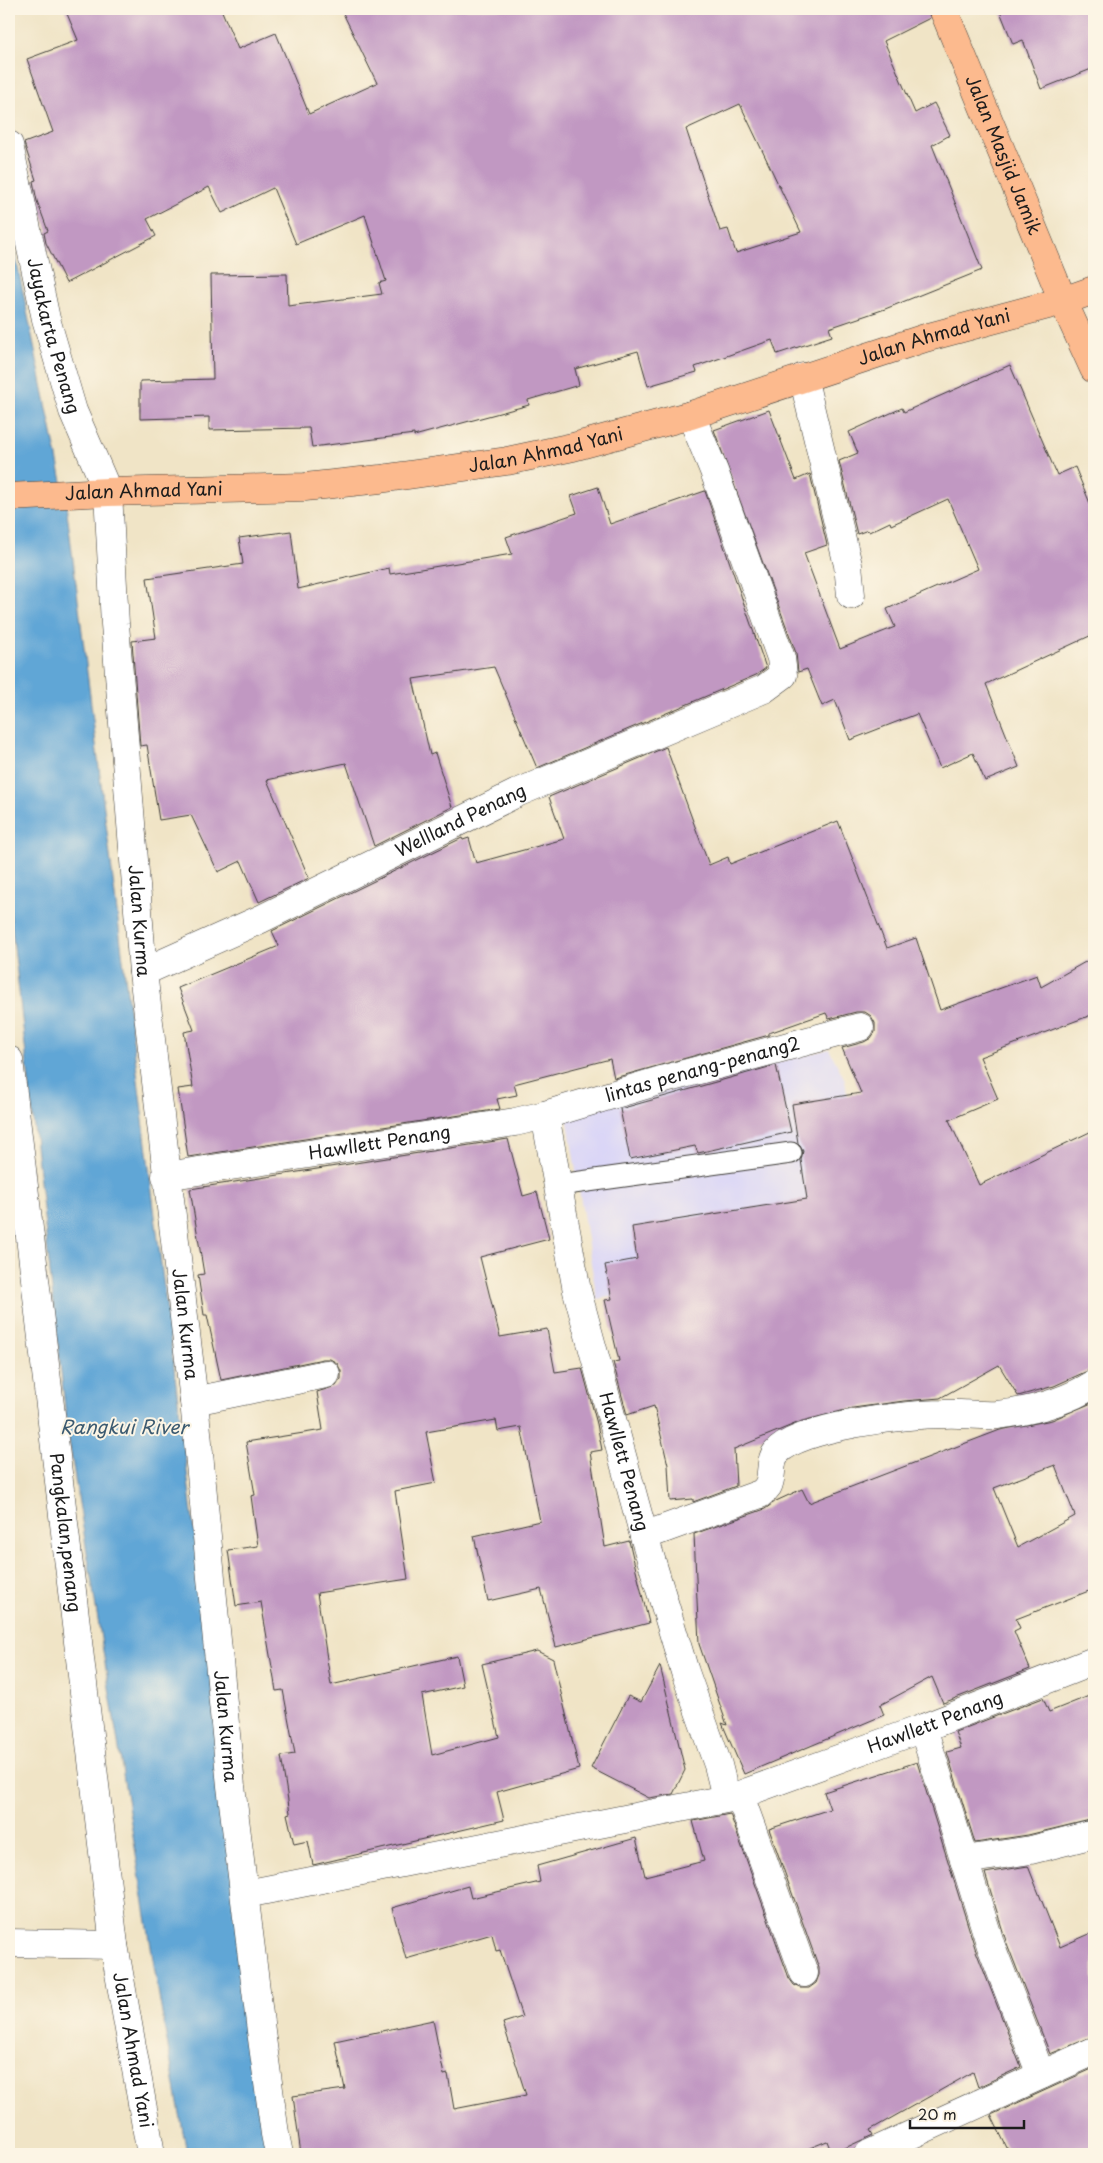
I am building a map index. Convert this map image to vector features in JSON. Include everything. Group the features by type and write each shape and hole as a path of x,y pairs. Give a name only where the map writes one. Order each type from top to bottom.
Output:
{"main road":[{"name":"Jalan Masjid Jamik","path":"943,9 1063,301 1094,369"},
{"name":"Jalan Ahmad Yani","path":"9,498 97,493 305,487 380,479 507,461 573,447 691,415 924,338 1063,301 1094,290"}],"street":[{"name":"Jayakarta Penang","path":"9,145 46,319 97,493"},
{"path":"803,377 848,565 852,595"},
{"name":"Wellland Penang","path":"143,972 261,919 517,793 764,690 783,675 781,658 714,471 691,415"},
{"name":"Jalan Kurma","path":"97,493 115,624 143,972 194,1401 231,1786 246,1894 274,2134 279,2154"},
{"name":"lintas penang-penang2","path":"545,1115 665,1079 860,1027"},
{"name":"Pangkalan,penang","path":"9,1060 114,1945"},
{"name":"Hawllett Penang","path":"166,1176 515,1122 545,1115 577,1291 644,1536 685,1672 723,1785 736,1797 923,1728 1094,1661"},
{"path":"194,1401 326,1374"},
{"path":"644,1536 760,1494 769,1485 775,1454 788,1444 817,1432 908,1415 995,1415 1038,1408 1074,1396 1094,1384"},
{"path":"923,1728 991,1946 1041,2075"},
{"path":"246,1894 736,1797 804,1973"},
{"path":"964,1860 1031,1850 1094,1834"},
{"path":"9,1943 114,1945"},
{"name":"Jalan Ahmad Yani","path":"114,1945 151,2154"},
{"path":"869,2154 1094,2051"}],"lane":[{"path":"559,1185 791,1153"}],"shaded area":[{"path":"829,1049 845,1080 860,1184 644,1292 597,1299 567,1116"}],"water":[{"name":"Rangkui River","path":"9,224 65,496 188,1480 251,2009 272,2154 187,2154 160,2002 68,1435 9,901"}],"building":[{"path":"65,9 221,9 238,49 276,33 309,114 377,83 341,9 928,9 930,18 884,41 915,113 934,103 950,135 932,145 982,270 885,309 829,328 832,336 777,354 772,340 695,367 697,372 648,386 638,351 575,369 579,385 528,400 529,405 414,436 414,434 312,447 309,428 209,430 209,417 140,419 140,381 213,379 211,275 287,274 288,306 382,294 379,283 386,281 365,215 296,244 273,188 222,213 209,187 147,219 156,236 66,283 46,243 44,233 48,231 37,201 33,181 36,180 24,143 53,132 27,59 78,40","holes":["740,104 801,232 736,253 728,229 720,231 686,129"]},
{"path":"999,9 1094,9 1094,68 1041,89 1023,40 1013,44"},
{"path":"1010,365 1057,475 1075,467 1094,513 1094,634 986,684 1019,767 985,781 973,753 940,768 917,714 850,740 835,700 822,706 807,669 798,672 796,653 714,430 769,410 796,480 810,474 827,545 804,553 840,649 895,627 887,609 978,569 948,499 891,525 890,522 869,532 868,530 857,534 839,461 858,453 849,432 902,408 904,412"},
{"path":"598,487 610,524 705,491 766,668 756,675 537,768 494,667 413,679 430,755 435,753 452,807 374,846 346,763 267,780 309,878 259,902 241,861 218,872 191,815 159,820 147,745 140,746 132,641 156,638 147,578 243,564 239,538 291,531 298,589 389,568 390,574 512,554 506,537 577,513 571,496"},
{"path":"666,747 709,865 728,857 730,864 838,821 887,948 916,938 940,1010 1037,975 1041,987 1094,957 1094,1014 980,1057 998,1099 949,1120 979,1185 1094,1130 1094,1368 1054,1386 1018,1396 999,1365 940,1398 853,1408 802,1421 734,1449 736,1486 693,1502 693,1499 670,1501 668,1465 654,1406 627,1415 613,1362 619,1361 605,1300 612,1299 605,1265 637,1259 632,1227 807,1199 801,1160 803,1151 798,1143 792,1104 861,1093 842,1048 871,1038 875,1032 875,1023 871,1016 865,1012 856,1012 829,1019 826,1013 769,1033 769,1035 614,1078 610,1059 514,1084 517,1095 497,1099 500,1109 188,1157 178,1089 193,1087 184,1032 194,1030 178,988 279,946 272,931 462,838 463,840 469,838 476,863 564,839 549,797"},
{"path":"776,1065 791,1132 698,1153 695,1146 630,1159 620,1109"},
{"path":"508,1139 523,1196 537,1192 549,1239 480,1257 500,1337 547,1329 555,1372 582,1368 602,1450 590,1452 605,1547 629,1541 649,1623 556,1647 541,1589 488,1601 474,1536 540,1521 521,1427 498,1431 496,1420 426,1432 436,1483 395,1491 408,1579 317,1593 331,1685 457,1656 463,1686 422,1695 432,1755 499,1737 482,1664 537,1651 553,1659 579,1769 497,1792 504,1820 313,1865 308,1841 294,1844 287,1814 290,1813 281,1756 295,1754 283,1690 276,1691 261,1602 236,1606 228,1550 258,1546 251,1496 255,1495 246,1442 323,1430 317,1392 336,1386 341,1379 341,1371 337,1363 330,1359 323,1359 221,1380 207,1315 204,1315 198,1275 204,1274 190,1189"},
{"path":"1094,1402 1094,1589 1016,1619 1020,1628 1014,1631 1030,1669 943,1703 932,1677 880,1705 884,1715 744,1774 722,1723 727,1725 699,1644 694,1534 765,1509 776,1501 802,1489 809,1503 1000,1430 1052,1420","holes":["1055,1465 1075,1516 1018,1547 994,1488"]},
{"path":"660,1666 685,1770 673,1794 649,1798 591,1768 628,1696 641,1702"},
{"path":"1094,1694 1094,1819 1028,1835 975,1843 947,1752 961,1748 955,1732 1043,1698 1049,1712"},
{"path":"917,1762 976,1951 1021,2067 978,2087 973,2072 870,2130 873,2135 832,2154 827,2141 795,2154 301,2154 293,2096 345,2089 335,2041 433,2020 444,2075 448,2074 454,2109 526,2095 503,2023 522,2017 500,1950 496,1951 492,1934 406,1959 392,1908 468,1886 471,1898 540,1882 537,1866 636,1838 645,1876 704,1861 693,1821 730,1814 789,1978 794,1985 801,1988 809,1988 816,1983 819,1968 769,1829 830,1809 824,1792"},
{"path":"1028,1866 1060,1947 1094,1932 1094,2036 1050,2054 1006,1941 985,1873"},
{"path":"1094,2068 1094,2154 1010,2154 991,2115"}]}
